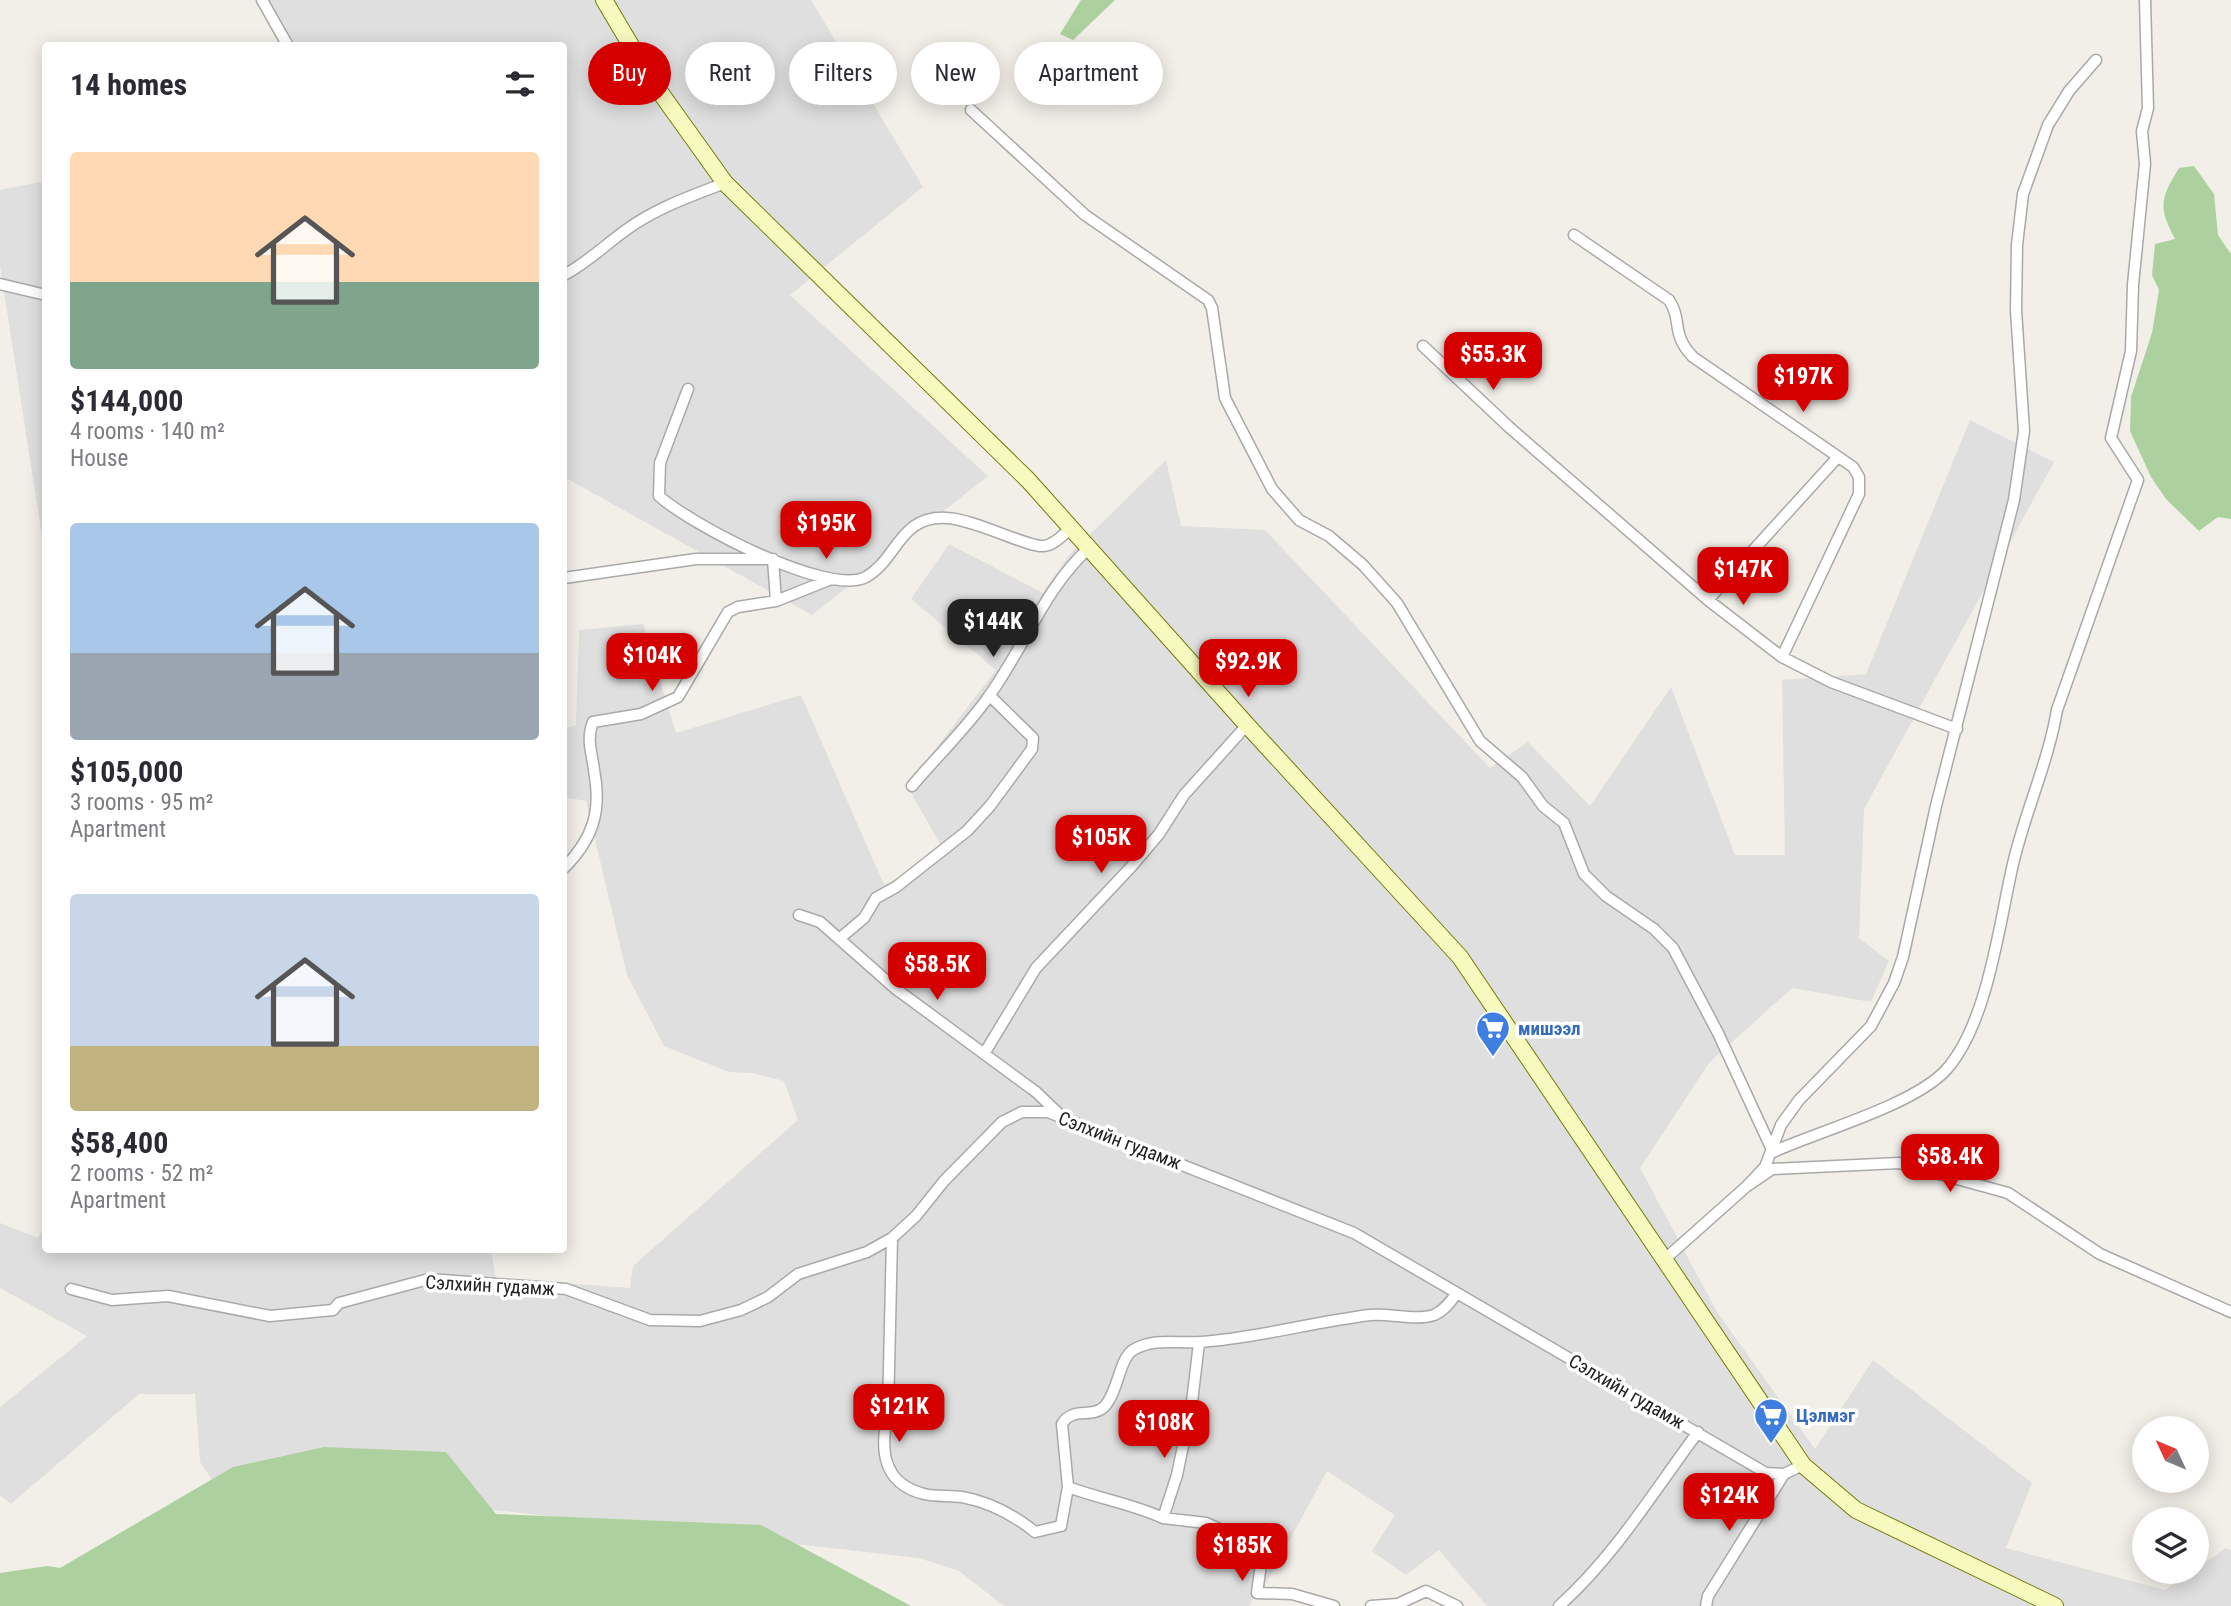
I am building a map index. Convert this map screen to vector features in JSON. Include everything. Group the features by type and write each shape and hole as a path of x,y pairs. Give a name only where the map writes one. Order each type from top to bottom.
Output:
{"main road":[{"path":"604,0 652,80 725,183 1028,480 1247,725 1460,957 1803,1465 1856,1510 2055,1606"}],"street":[{"path":"262,0 286,42"},
{"path":"1773,1152 1899,1101 1922,1088 1946,1069 1976,1018 2005,912 2013,865 2052,737 2057,710 2138,480 2111,438 2131,351 2133,285 2145,164 2143,131 2148,108 2145,0"},
{"path":"1665,1259 1765,1167 1773,1152 1781,1125 1799,1100 1871,1026 1894,983 2014,500 2024,431 2016,310 2017,245 2023,194 2048,125 2069,91 2096,60"},
{"path":"971,110 1085,215 1208,300 1212,308 1225,398 1272,489 1299,520 1329,536 1363,565 1397,603 1475,734 1522,777 1543,806 1564,822 1584,874 1606,896 1654,929 1673,948 1718,1033 1773,1152"},
{"path":"567,274 582,266 648,216 725,183"},
{"path":"1574,235 1669,300 1673,306 1678,338 1693,357 1853,467 1859,477 1859,494 1782,657"},
{"path":"0,284 42,294"},
{"path":"1423,346 1478,400 1709,600 1782,657 1830,682 1957,729"},
{"path":"688,389 660,463 659,496 695,524 773,559 848,583 873,572 905,532 926,521 946,517 979,523 1038,546 1051,544 1070,529"},
{"path":"1709,600 1837,458"},
{"path":"912,786 990,696 1024,635 1076,560 1089,548"},
{"path":"567,578 696,559 773,559"},
{"path":"773,559 776,601"},
{"path":"567,865 579,852 597,816 598,795 589,745 593,722 640,714 678,698 728,612 738,607 776,601 831,579"},
{"path":"839,939 858,925 883,891 896,887 967,831 990,806 1032,749 1033,738 1024,726 990,696"},
{"path":"988,1049 1036,968 1131,867 1159,834 1184,795 1247,725"},
{"path":"799,915 820,922 896,989 1036,1091 1061,1116"},
{"name":"Сэлхийн гудамж","path":"71,1289 112,1300 178,1298 270,1316 333,1310 338,1303 429,1279 566,1289 650,1320 700,1321 741,1310 768,1297 797,1274 867,1252 892,1238 1002,1122 1022,1112 1048,1112 1354,1233 1766,1473 1784,1474"},
{"path":"1746,1186 1772,1169 1899,1163 2008,1193 2100,1254 2231,1312"},
{"path":"892,1238 888,1412 882,1440 891,1473 903,1485 925,1494 963,1497 1014,1515 1035,1532 1061,1526 1068,1487 1062,1424 1066,1418 1104,1407 1118,1382 1124,1359 1132,1351 1164,1340 1199,1343 1370,1315 1436,1314 1457,1293"},
{"path":"1163,1518 1184,1438 1199,1343"},
{"path":"1559,1606 1579,1589 1616,1543 1698,1432"},
{"path":"1706,1606 1708,1596 1784,1474 1803,1465"},
{"path":"1068,1487 1103,1501 1118,1502 1163,1518 1206,1523 1224,1531 1261,1564 1256,1593 1292,1594 1334,1606"},
{"path":"1371,1606 1398,1604 1426,1591 1457,1606"}],"shaded area":[{"path":"262,0 811,0 836,42 789,42 789,105 874,105 923,187 790,295 988,476 812,615 567,479 567,42 285,42"},
{"path":"42,182 42,530 0,266 0,190"},
{"path":"1970,420 2054,462 1864,809 1859,938 1889,961 1871,1002 1792,988 1709,1063 1640,1168 1717,1312 1815,1449 1873,1360 2032,1483 2006,1548 2132,1581 2132,1584 2165,1590 2174,1584 2209,1584 2209,1560 2226,1548 2231,1550 2231,1606 1487,1606 1439,1550 1406,1575 1372,1551 1395,1515 1327,1471 1261,1593 1256,1593 1249,1606 1004,1606 959,1571 919,1558 468,1507 221,1493 200,1462 195,1394 139,1394 11,1504 0,1495 0,1407 87,1336 0,1288 0,1223 38,1238 42,1231 42,1253 492,1253 496,1278 630,1288 633,1266 798,1120 784,1081 752,1073 729,1072 664,1046 627,975 586,801 567,798 567,728 576,725 579,630 643,624 676,733 801,695 884,885 918,869 943,849 907,786 996,670 911,599 949,544 1043,593 1069,555 1166,460 1181,526 1265,530 1490,768 1528,742 1590,806 1671,687 1735,855 1785,855 1782,680 1866,674"}],"green space":[{"path":"1081,0 1115,0 1073,40 1060,34"},
{"path":"2194,166 2214,194 2218,235 2231,254 2231,519 2218,517 2199,531 2166,499 2151,477 2130,431 2131,397 2152,333 2159,290 2152,275 2155,244 2175,239 2164,211 2165,196 2179,168"},
{"path":"324,1447 446,1452 496,1514 761,1525 911,1606 0,1606 0,1573 47,1566 60,1568 233,1467"}],"place":[{"name":"мишээл","path":"1493,1058"},
{"name":"Цэлмэг","path":"1771,1445"}]}
